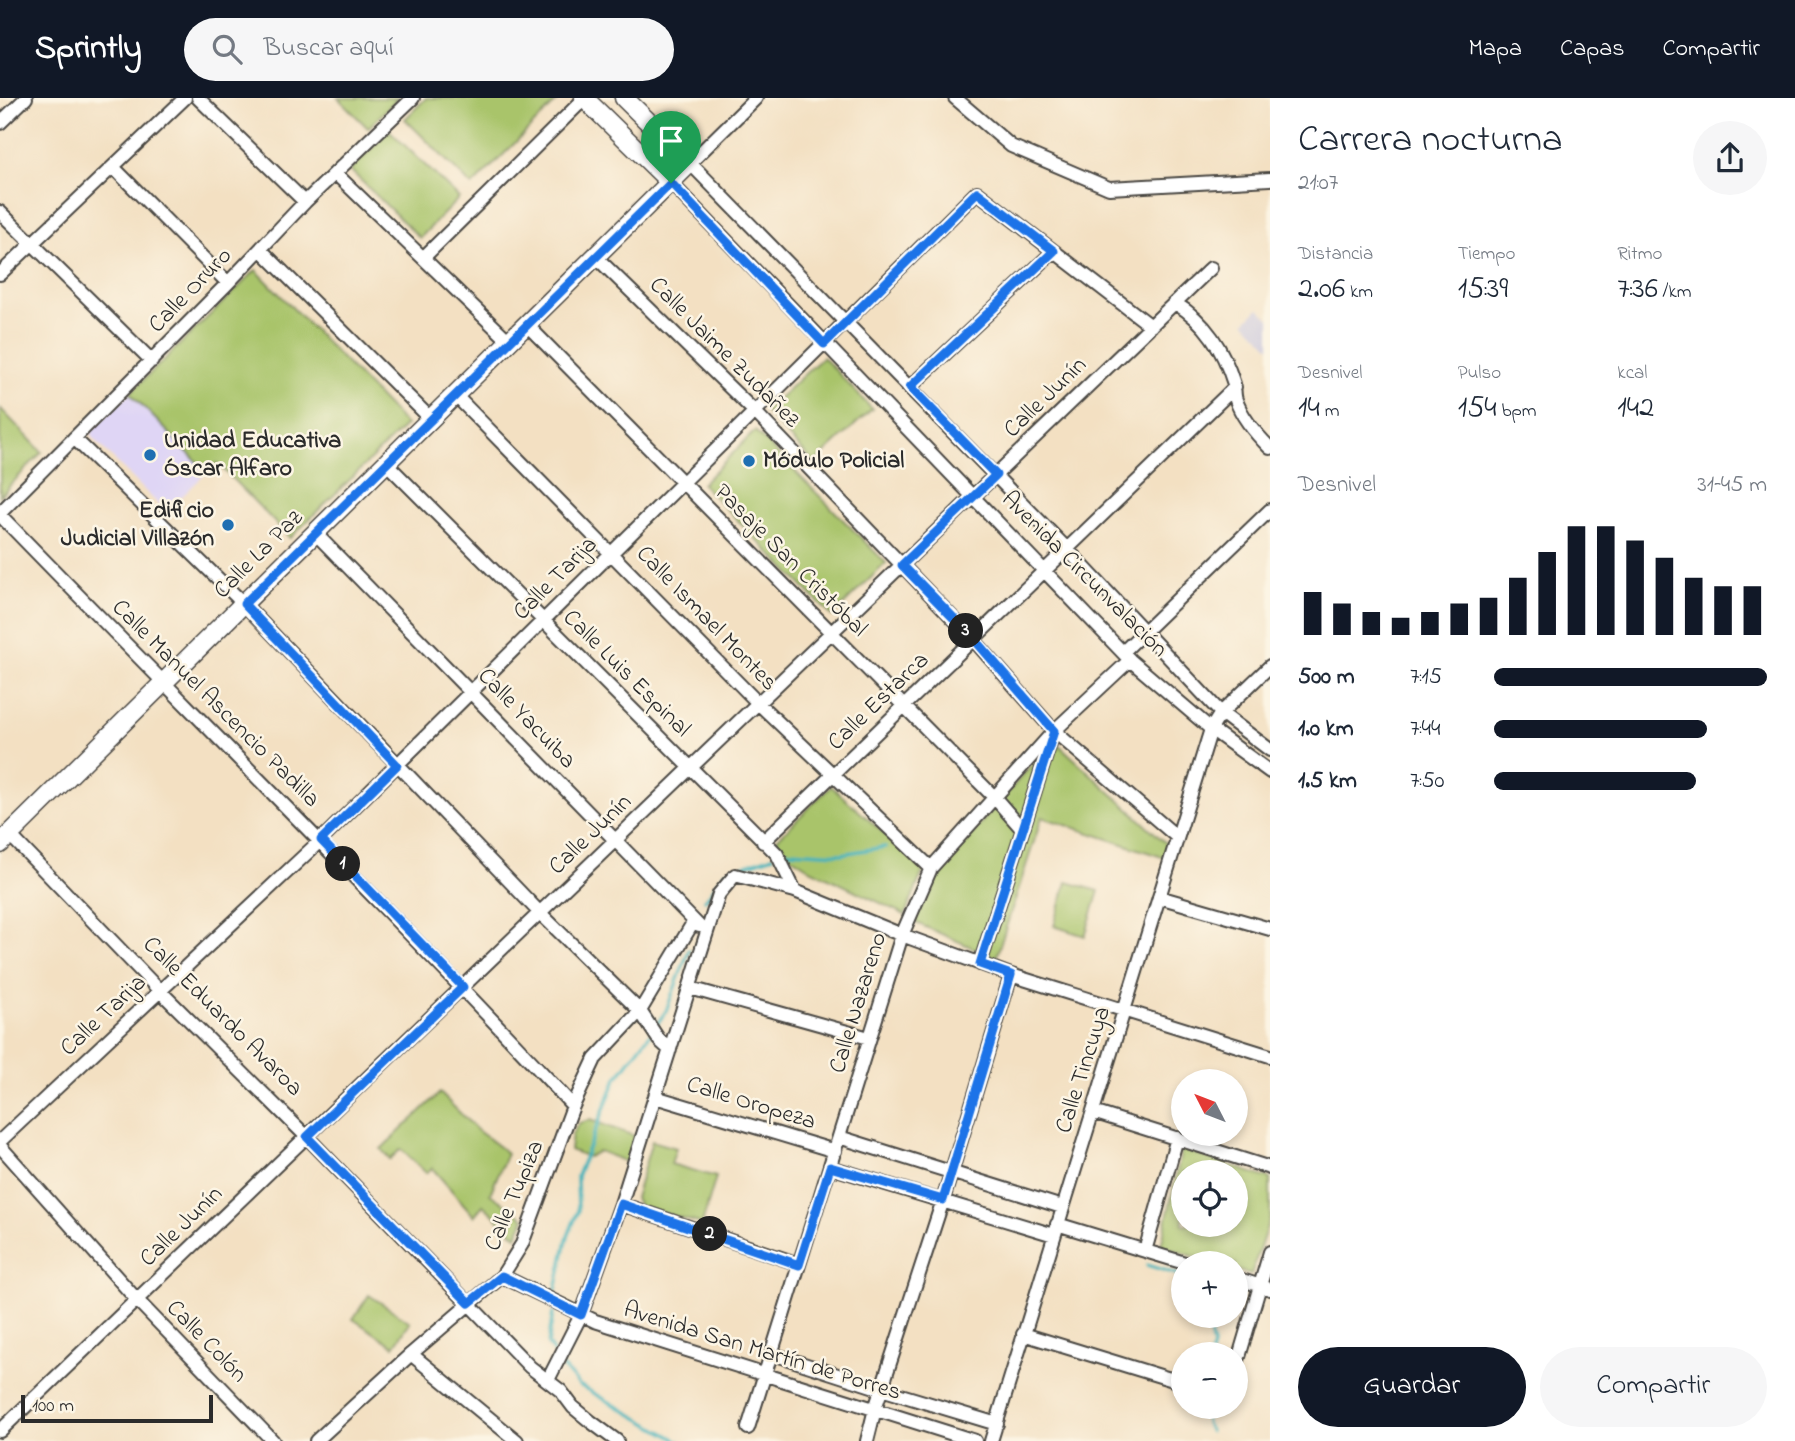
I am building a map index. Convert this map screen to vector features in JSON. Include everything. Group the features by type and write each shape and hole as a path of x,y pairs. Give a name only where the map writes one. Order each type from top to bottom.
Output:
{"street":[{"path":"0,124 26,98"},
{"path":"0,274 185,98"},
{"path":"198,98 305,202"},
{"name":"Calle Oruro","path":"0,514 305,202 412,98"},
{"path":"424,257 585,98"},
{"name":"Avenida Circunvalación","path":"585,98 671,183 1126,656 1211,729 1270,772"},
{"name":"Avenida Circunvalación","path":"624,98 996,475 1221,713 1270,750"},
{"path":"690,163 756,98"},
{"path":"955,98 1011,146 1109,188 1270,179"},
{"name":"Calle La Paz","path":"3,835 164,683 690,163"},
{"path":"113,167 228,283"},
{"path":"335,173 509,342"},
{"name":"Calle Tarija","path":"0,1143 321,840 977,192 1151,326"},
{"path":"0,212 152,361"},
{"path":"261,250 431,419"},
{"path":"910,387 1054,251"},
{"name":"Calle Jaime Zudañez","path":"596,257 755,412 974,639 1054,731 1177,837"},
{"name":"Calle Junín","path":"0,1431 1211,268"},
{"path":"1175,303 1211,334 1223,355 1235,387 1236,399 1253,430 1270,449"},
{"name":"Pasaje San Cristóbal","path":"527,325 995,798 1022,829"},
{"name":"Calle Estarca","path":"763,842 1235,387"},
{"name":"Calle Ismael Montes","path":"455,396 758,704 931,868"},
{"path":"74,438 244,604 540,913 640,1011 659,1040 670,1050"},
{"name":"Calle Luis Espinal","path":"386,463 777,854 795,891"},
{"name":"Calle Nazareno","path":"748,1428 902,935 931,868 1054,731 1126,656 1144,631 1270,510"},
{"name":"Calle Manuel Ascencio Padilla","path":"0,514 321,840 573,1106"},
{"name":"Calle Yacuiba","path":"315,533 707,933"},
{"name":"Calle Tincuya","path":"991,1441 1211,729 1221,713 1270,666"},
{"path":"980,964 1054,731"},
{"name":"Calle Eduardo Avaroa","path":"3,835 307,1137 530,1367 548,1380 590,1422 617,1441"},
{"path":"548,1380 581,1315 621,1204 719,894 735,875 795,891 902,935 1011,975 1270,1056"},
{"path":"1158,897 1270,929"},
{"name":"Calle Tupiza","path":"316,1441 502,1276 522,1244 573,1106 595,1059 640,1011 694,921"},
{"path":"867,1441 1011,975"},
{"path":"690,988 869,1038"},
{"name":"Calle Oropeza","path":"654,1097 835,1151"},
{"path":"1093,1112 1171,1136"},
{"name":"Calle Oropeza","path":"839,1137 1062,1207"},
{"name":"Calle Colón","path":"0,1143 136,1300 273,1441"},
{"path":"1145,1251 1175,1146"},
{"path":"1202,1146 1270,1168"},
{"name":"Calle Oropeza","path":"830,1167 943,1200 1171,1259"},
{"path":"621,1204 799,1265"},
{"path":"1245,1342 1265,1287 1270,1252"},
{"name":"Avenida San Martín de Porres","path":"502,1276 595,1321 975,1441"},
{"path":"1248,1282 1265,1287"},
{"path":"1024,1334 1171,1378"},
{"path":"411,1354 517,1441"},
{"name":"Avenida San Martín de Porres","path":"773,1354 881,1390 996,1423"}],"shaded area":[{"path":"1259,308 1270,319 1270,347 1245,322"},
{"name":"Unidad Educativa Óscar Alfaro","path":"130,393 207,472 166,512 92,437 92,430"}],"green space":[{"path":"338,98 398,98 368,128"},
{"path":"426,98 560,98 472,186 405,119"},
{"path":"389,130 459,198 420,238 350,170"},
{"path":"256,270 406,425 290,538 217,463 207,472 130,393"},
{"path":"823,357 872,409 814,463 765,411"},
{"path":"0,408 42,452 0,496"},
{"path":"755,431 886,563 832,616 702,484"},
{"path":"1058,744 1169,846 1165,858 1042,817 996,958 914,922 936,875 1040,755"},
{"path":"831,786 924,869 905,915 812,870 772,844"},
{"path":"1067,882 1099,891 1085,936 1054,926"},
{"path":"440,1093 477,1130 507,1153 490,1194 525,1218 517,1236 483,1205 474,1216 432,1168 426,1173 401,1149 390,1159 381,1149"},
{"path":"590,1120 635,1136 626,1162 599,1151 588,1157 570,1150 572,1134 579,1123"},
{"path":"652,1141 676,1148 671,1164 716,1177 702,1224 639,1206 635,1198"},
{"path":"1182,1149 1214,1160 1180,1160"},
{"path":"1248,1172 1270,1179 1270,1217 1251,1275 1248,1274 1248,1251 1177,1251 1161,1246 1171,1200 1171,1237 1248,1237"},
{"path":"369,1295 410,1322 394,1346 353,1319"}],"waterway":[{"path":"780,853 789,851 841,854 885,847"},
{"path":"705,900 726,872 773,856"},
{"path":"655,1027 666,1011 689,950"},
{"path":"556,1290 567,1239 578,1211 577,1176 616,1079 650,1034"},
{"path":"1147,1265 1171,1272"},
{"path":"553,1313 548,1344 553,1352"},
{"path":"1209,1328 1212,1342"},
{"path":"561,1365 579,1385 679,1441"},
{"path":"1206,1419 1210,1431"}],"place":[{"name":"Unidad Educativa Óscar Alfaro","path":"150,455"},
{"name":"Módulo Policial","path":"749,461"},
{"name":"Edificio Judicial Villazón","path":"228,525"}],"route":[{"path":"671,183 824,344 977,192 1054,251 910,387 996,475 902,565 974,639 1054,731 980,964 1011,975 943,1200 830,1167 799,1265 621,1204 581,1315 502,1276 469,1303 307,1137 463,987 321,840 397,765 244,604 671,183"}]}
